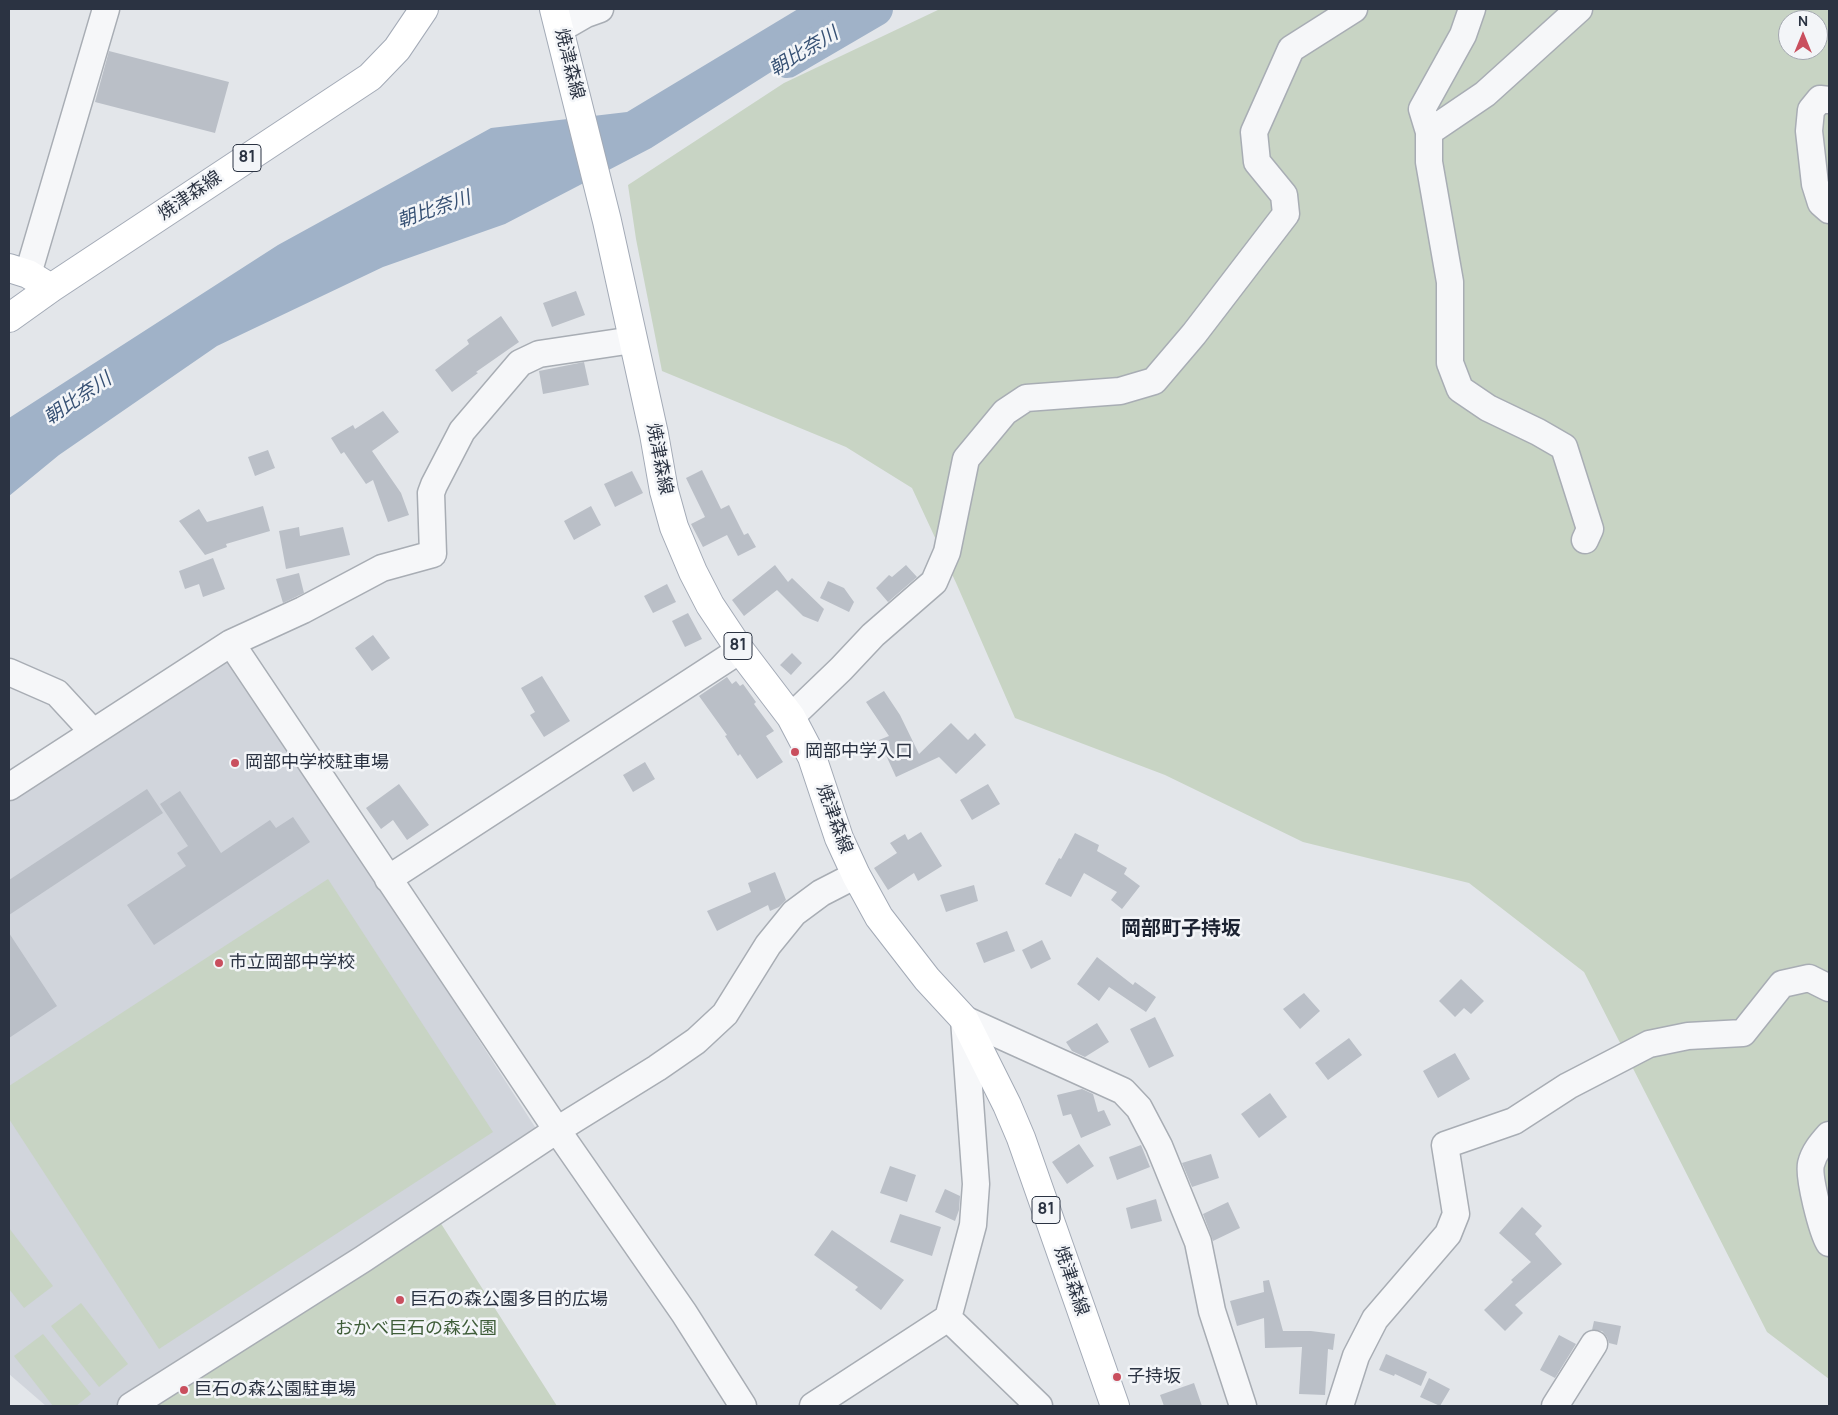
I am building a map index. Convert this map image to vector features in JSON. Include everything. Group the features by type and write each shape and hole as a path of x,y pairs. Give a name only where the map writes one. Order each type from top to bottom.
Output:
{"main road":[{"name":"焼津森線","path":"9,318 51,288 370,77 397,49 424,9"},
{"name":"焼津森線","path":"560,29 607,221 654,434 664,491 674,527 693,572 710,605 740,650 791,717 812,757 839,838 856,875 879,917 927,979 964,1019 1007,1105 1021,1138 1115,1406"},
{"path":"18,271 51,288"}],"street":[{"path":"18,271 106,9"},
{"path":"560,29 586,14 600,9"},
{"path":"791,717 834,676 872,635 934,582 947,552 966,459 1005,412 1026,398 1120,391 1154,381 1194,334 1286,214 1284,194 1257,162 1254,132 1291,49 1354,9"},
{"path":"1472,9 1463,35 1422,109 1429,132 1429,162 1450,282 1450,363 1460,389 1488,408 1564,447 1590,529 1585,540"},
{"path":"1429,132 1485,94 1579,9"},
{"path":"1829,100 1820,98 1811,110 1809,131 1814,184 1821,203 1829,210"},
{"path":"9,787 231,643 303,610 382,568 433,554 431,493 434,485 462,431 520,363 539,354 634,340"},
{"path":"231,643 557,1130 684,1313 743,1406"},
{"path":"388,879 740,650"},
{"path":"9,672 58,693 93,732"},
{"path":"131,1406 363,1259 557,1130 696,1042 726,1014 768,945 794,914 820,893 856,875"},
{"path":"1340,1406 1356,1356 1375,1319 1448,1234 1456,1214 1445,1145 1514,1121 1568,1086 1649,1044 1688,1036 1742,1033 1782,984 1809,978 1829,988"},
{"path":"813,1406 948,1318 973,1225 976,1184 964,1019 1123,1091 1140,1108 1159,1146 1198,1242 1212,1311 1243,1406"},
{"path":"1829,1135 1817,1149 1810,1166 1812,1184 1829,1243"},
{"path":"948,1318 1039,1406"},
{"path":"1555,1406 1594,1344"}],"shaded area":[{"name":"市立岡部中学校","path":"225,658 233,659 535,1127 532,1138 118,1406 46,1406 9,1374 9,799"}],"green space":[{"path":"940,9 1829,9 1829,1379 1767,1332 1584,972 1469,883 1303,842 1165,775 1015,718 912,488 846,447 662,371 636,239 628,185 784,83"},
{"path":"328,879 493,1132 159,1349 9,1119 9,1086"},
{"name":"おかべ巨石の森公園","path":"440,1222 557,1406 143,1406"},
{"path":"9,1228 53,1286 24,1308 9,1289"},
{"path":"81,1303 128,1364 99,1387 51,1326"},
{"path":"43,1334 91,1394 76,1406 53,1406 14,1356"}],"water":[{"path":"798,9 874,9 651,148 505,224 383,267 217,346 59,455 9,496 9,418 278,245 491,128 627,112"}],"building":[{"path":"109,51 229,82 215,133 95,102"},
{"path":"576,291 585,315 552,327 543,303"},
{"path":"501,316 519,342 476,372 478,373 452,392 435,370 469,344 467,340"},
{"path":"584,362 589,385 543,394 539,371"},
{"path":"383,411 399,432 372,451 401,493 409,515 388,522 373,480 366,484 344,452 341,454 331,438 353,425 355,429"},
{"path":"268,450 275,468 255,476 248,457"},
{"path":"702,470 721,509 729,505 744,535 748,533 756,547 738,556 727,535 703,547 691,524 705,517 686,478"},
{"path":"632,471 643,493 615,507 604,484"},
{"path":"263,506 270,531 226,544 227,547 205,555 179,521 199,509 207,522"},
{"path":"591,506 601,525 574,540 564,521"},
{"path":"299,527 300,536 343,527 350,555 286,569 279,531"},
{"path":"213,558 225,589 203,597 199,584 185,589 179,571"},
{"path":"775,565 788,582 792,578 824,609 818,622 803,616 777,590 744,616 732,600"},
{"path":"906,565 917,577 888,602 876,588 889,575 892,577"},
{"path":"299,573 304,593 283,603 276,579"},
{"path":"828,581 844,588 854,602 849,612 820,598"},
{"path":"667,584 676,602 653,613 644,596"},
{"path":"688,613 702,639 685,647 672,621"},
{"path":"373,635 390,658 372,671 355,648"},
{"path":"792,653 802,663 791,675 780,665"},
{"path":"542,676 570,721 544,737 530,715 535,712 521,688"},
{"path":"727,677 732,684 736,681 740,686 743,684 756,702 754,704 774,731 766,736 783,762 757,779 740,754 738,756 725,736 727,735 699,696"},
{"path":"884,691 900,715 919,754 951,723 968,740 975,733 986,745 956,774 939,757 896,777 879,740 889,736 866,702"},
{"path":"645,762 655,779 633,792 623,775"},
{"path":"399,784 429,825 407,840 393,820 381,829 366,808"},
{"path":"988,784 1000,804 972,820 960,800"},
{"path":"147,789 163,813 9,915 9,880"},
{"path":"180,791 221,853 270,820 276,828 293,817 310,842 154,945 127,905 186,866 177,853 188,846 160,804"},
{"path":"921,832 942,866 918,881 914,873 888,890 874,868 897,853 890,843 905,834 908,840"},
{"path":"1075,833 1099,845 1097,851 1127,868 1124,874 1140,886 1122,909 1111,900 1117,892 1084,873 1071,897 1045,884"},
{"path":"775,872 786,900 779,907 770,911 768,905 717,931 707,911 751,892 748,883"},
{"path":"974,885 978,901 946,912 940,895"},
{"path":"1007,931 1015,951 984,963 976,943"},
{"path":"9,933 57,1006 9,1038"},
{"path":"1042,940 1051,959 1031,969 1022,950"},
{"path":"1097,957 1133,985 1135,982 1156,997 1146,1012 1109,987 1099,1001 1077,984"},
{"path":"1461,979 1484,1001 1471,1014 1464,1008 1455,1017 1439,1001"},
{"path":"1304,993 1320,1011 1300,1029 1283,1009"},
{"path":"1155,1017 1174,1056 1149,1068 1130,1029"},
{"path":"1097,1023 1109,1042 1085,1057 1072,1051 1066,1042"},
{"path":"1349,1038 1362,1055 1328,1080 1315,1063"},
{"path":"1455,1053 1470,1079 1438,1098 1423,1071"},
{"path":"1082,1089 1093,1094 1098,1112 1104,1110 1111,1125 1081,1138 1071,1114 1063,1116 1057,1095"},
{"path":"1270,1093 1287,1117 1259,1138 1241,1114"},
{"path":"1079,1144 1094,1166 1067,1184 1052,1162"},
{"path":"1141,1145 1150,1167 1117,1180 1109,1157"},
{"path":"1211,1154 1219,1178 1192,1187 1182,1163"},
{"path":"890,1166 916,1175 907,1202 880,1193"},
{"path":"945,1189 960,1196 959,1210 955,1221 935,1212"},
{"path":"1156,1199 1162,1221 1131,1229 1126,1208"},
{"path":"1228,1202 1240,1228 1213,1241 1203,1214"},
{"path":"1522,1207 1542,1226 1535,1234 1562,1264 1515,1305 1523,1313 1505,1331 1484,1310 1513,1282 1511,1280 1531,1262 1499,1233"},
{"path":"900,1214 941,1227 932,1256 890,1242"},
{"path":"832,1230 904,1280 881,1310 855,1290 858,1287 814,1255"},
{"path":"1269,1280 1283,1331 1311,1331 1335,1334 1333,1350 1328,1349 1325,1395 1299,1394 1302,1347 1265,1348 1264,1318 1237,1326 1230,1301 1264,1292 1263,1281"},
{"path":"1594,1321 1621,1326 1617,1345 1609,1343 1602,1331 1592,1330"},
{"path":"1559,1335 1576,1344 1555,1378 1540,1370"},
{"path":"1386,1354 1427,1372 1421,1386 1395,1374 1394,1376 1379,1370"},
{"path":"1429,1378 1450,1389 1440,1406 1420,1397"},
{"path":"1194,1383 1202,1406 1164,1406 1160,1395"}],"waterway":[{"name":"朝比奈川","path":"787,61 876,9"}],"place":[{"name":"岡部中学入口","path":"795,752"},
{"name":"岡部中学校駐車場","path":"235,763"},
{"name":"市立岡部中学校","path":"219,963"},
{"name":"巨石の森公園多目的広場","path":"400,1300"},
{"name":"子持坂","path":"1117,1377"},
{"name":"巨石の森公園駐車場","path":"184,1390"}],"district":[{"name":"岡部町子持坂","path":"1181,929"}]}
